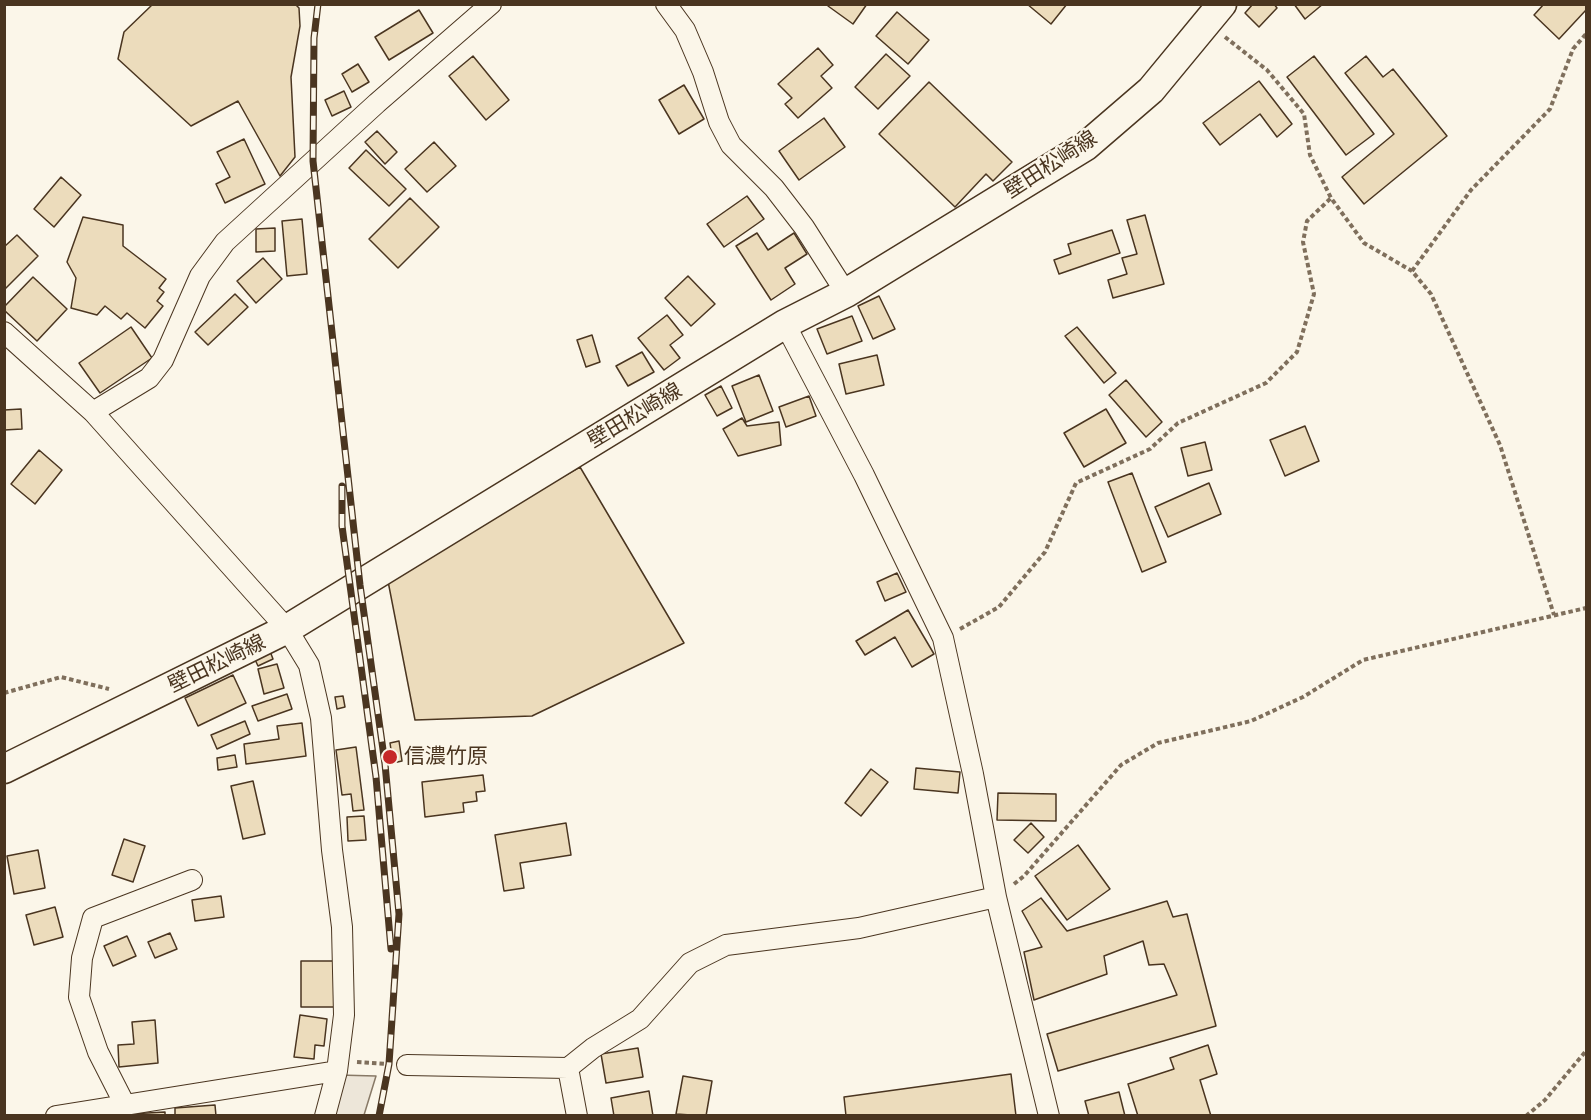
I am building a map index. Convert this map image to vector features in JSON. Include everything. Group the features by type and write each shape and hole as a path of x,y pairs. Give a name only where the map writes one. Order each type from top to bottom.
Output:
{"main road":[{"name":"壁田松崎線","path":"4,769 287,629 785,324 846,293 1086,146 1151,90 1215,14"}],"street":[{"path":"93,412 149,378 163,360 200,276 225,242 396,86 490,4"},
{"path":"666,4 685,30 703,72 719,122 731,145 783,199 804,227 846,293"},
{"path":"785,324 870,486 943,638 973,774 996,897 1049,1116"},
{"path":"4,332 93,412 287,629 309,665 321,718 332,850 342,927 344,1015 338,1066 325,1116"},
{"path":"125,1105 98,1052 79,997 82,958 93,918 192,880"},
{"path":"407,1065 568,1068 593,1048 640,1019 690,963 726,945 859,928 996,897"},
{"path":"56,1116 338,1066"},
{"path":"568,1068 577,1116"}],"path":[{"path":"1215,14 1304,114 1310,155 1331,198 1364,243 1412,271 1431,294 1500,445 1554,615"},
{"path":"1412,271 1471,190 1550,109 1573,49 1587,34"},
{"path":"943,638 999,607 1045,552 1076,483 1150,449 1178,423 1266,383 1297,352 1314,294 1304,242 1307,221 1331,198"},
{"path":"996,897 1024,876 1121,765 1158,743 1251,721 1303,697 1363,660 1587,608"},
{"path":"4,693 61,677 147,698"},
{"path":"1526,1116 1545,1100 1587,1051"},
{"path":"338,1066 407,1065"}],"shaded area":[{"path":"338,1075 376,1076 364,1115 327,1116"}],"building":[{"path":"153,4 295,4 299,8 300,26 291,77 295,157 280,176 238,101 191,126 118,59 124,32"},
{"path":"828,4 867,4 853,24"},
{"path":"1027,4 1067,4 1051,24"},
{"path":"1253,4 1274,4 1277,8 1259,27 1245,13"},
{"path":"1294,4 1323,4 1305,19"},
{"path":"1544,4 1586,4 1586,10 1559,39 1534,15"},
{"path":"419,10 433,33 389,60 375,37"},
{"path":"897,12 929,40 908,64 876,36"},
{"path":"818,48 833,65 821,76 832,88 798,118 785,104 792,98 778,84"},
{"path":"886,54 910,76 878,109 855,87"},
{"path":"473,56 509,100 486,120 449,76"},
{"path":"1314,56 1374,134 1346,155 1287,77"},
{"path":"1366,56 1383,77 1393,69 1447,136 1364,204 1342,177 1394,134 1345,73"},
{"path":"358,64 369,82 352,92 342,74"},
{"path":"1259,81 1292,124 1277,137 1260,114 1220,145 1203,123"},
{"path":"929,82 1012,162 993,181 986,174 955,207 879,134"},
{"path":"684,85 704,119 679,134 659,100"},
{"path":"344,91 351,107 332,116 325,100"},
{"path":"824,118 845,147 799,180 779,151"},
{"path":"377,131 397,152 385,164 365,142"},
{"path":"244,139 265,184 225,203 216,184 230,177 217,152"},
{"path":"434,142 456,166 427,192 405,169"},
{"path":"366,150 406,189 389,206 349,168"},
{"path":"61,177 81,195 54,227 34,209"},
{"path":"747,196 764,219 724,247 707,224"},
{"path":"410,198 439,227 398,268 369,239"},
{"path":"1145,215 1164,284 1113,298 1108,280 1127,274 1122,258 1137,254 1127,220"},
{"path":"83,217 123,225 123,246 166,279 159,288 164,292 157,301 163,306 145,328 127,313 121,319 105,306 97,315 71,308 76,278 67,262"},
{"path":"302,219 307,274 287,276 282,221"},
{"path":"275,228 275,251 256,252 256,229"},
{"path":"1112,230 1120,253 1059,274 1054,260 1071,254 1068,244"},
{"path":"757,233 768,250 794,233 807,254 785,268 795,284 771,300 736,246"},
{"path":"17,235 38,256 4,290 4,247"},
{"path":"263,258 282,279 256,303 237,281"},
{"path":"688,276 715,304 691,326 665,298"},
{"path":"33,277 67,309 37,341 4,310 4,307"},
{"path":"235,294 248,307 208,345 195,332"},
{"path":"879,296 895,329 873,339 858,306"},
{"path":"667,315 683,335 670,345 680,358 664,370 638,338"},
{"path":"852,316 862,341 827,354 817,329"},
{"path":"131,327 152,358 100,393 79,363"},
{"path":"1077,327 1116,373 1104,383 1065,336"},
{"path":"592,335 600,362 586,367 577,340"},
{"path":"642,352 654,372 628,386 616,366"},
{"path":"877,355 884,385 846,394 839,364"},
{"path":"759,375 773,411 746,422 732,386"},
{"path":"1126,380 1162,422 1146,437 1109,395"},
{"path":"721,386 732,408 717,416 705,395"},
{"path":"809,396 816,416 786,427 779,407"},
{"path":"21,409 22,429 4,430 4,410"},
{"path":"1106,409 1126,443 1084,467 1064,433"},
{"path":"742,418 747,426 779,422 781,445 738,456 723,429"},
{"path":"1305,426 1319,461 1285,476 1270,440"},
{"path":"1205,442 1212,470 1188,476 1181,448"},
{"path":"39,450 62,470 35,504 11,484"},
{"path":"580,467 684,643 532,716 415,720 387,576"},
{"path":"1132,473 1166,562 1142,572 1108,482"},
{"path":"1209,483 1221,514 1168,537 1155,507"},
{"path":"897,573 906,592 885,601 877,582"},
{"path":"908,610 934,654 912,667 895,637 865,655 856,641"},
{"path":"268,646 273,659 258,666 252,653"},
{"path":"277,664 284,688 264,694 258,669"},
{"path":"233,675 246,703 198,726 185,698"},
{"path":"287,694 292,709 258,721 252,706"},
{"path":"343,696 345,707 337,709 335,697"},
{"path":"245,721 250,734 217,749 211,735"},
{"path":"302,723 306,756 246,764 244,744 279,739 277,726"},
{"path":"399,741 402,761 393,763 390,743"},
{"path":"356,747 364,810 353,811 351,794 342,795 336,750"},
{"path":"235,755 237,767 218,770 217,758"},
{"path":"916,768 960,772 958,793 914,789"},
{"path":"871,769 888,782 861,816 845,803"},
{"path":"483,775 485,791 476,792 477,801 463,803 464,812 425,817 422,782"},
{"path":"253,781 265,834 243,839 231,786"},
{"path":"998,793 1056,794 1056,821 997,820"},
{"path":"364,816 366,840 348,841 347,817"},
{"path":"566,823 571,855 520,863 524,888 504,891 495,835"},
{"path":"1031,823 1044,837 1028,853 1014,840"},
{"path":"124,839 145,846 133,882 112,875"},
{"path":"1078,845 1110,889 1067,920 1035,876"},
{"path":"38,850 45,888 14,894 7,856"},
{"path":"221,896 224,917 195,921 192,900"},
{"path":"1041,898 1067,931 1167,901 1173,917 1187,914 1216,1026 1058,1071 1047,1034 1177,995 1164,964 1149,965 1143,941 1104,956 1107,974 1034,1000 1024,952 1042,947 1022,911"},
{"path":"55,907 63,937 34,945 26,915"},
{"path":"170,933 177,949 155,958 148,942"},
{"path":"127,936 136,956 113,966 104,946"},
{"path":"301,961 334,961 334,1007 301,1007"},
{"path":"300,1015 327,1019 324,1046 315,1045 314,1059 294,1057"},
{"path":"155,1020 158,1063 119,1067 118,1045 134,1044 132,1022"},
{"path":"1208,1045 1217,1074 1200,1080 1211,1116 1138,1116 1128,1084 1174,1069 1170,1058"},
{"path":"638,1048 643,1077 606,1083 601,1054"},
{"path":"1011,1074 1016,1116 846,1116 844,1097"},
{"path":"683,1076 712,1081 706,1116 676,1114"},
{"path":"649,1091 653,1116 614,1116 611,1098"},
{"path":"1119,1092 1125,1116 1089,1116 1085,1101"},
{"path":"215,1105 216,1116 175,1116 175,1108"},
{"path":"165,1112 165,1116 130,1116 130,1114"}],"railway":[{"path":"318,4 314,38 313,161 360,585 385,764 399,914 389,1064 379,1116"},
{"path":"342,486 342,526 376,777 391,949"}],"place":[{"name":"信濃竹原","path":"390,757"}]}
